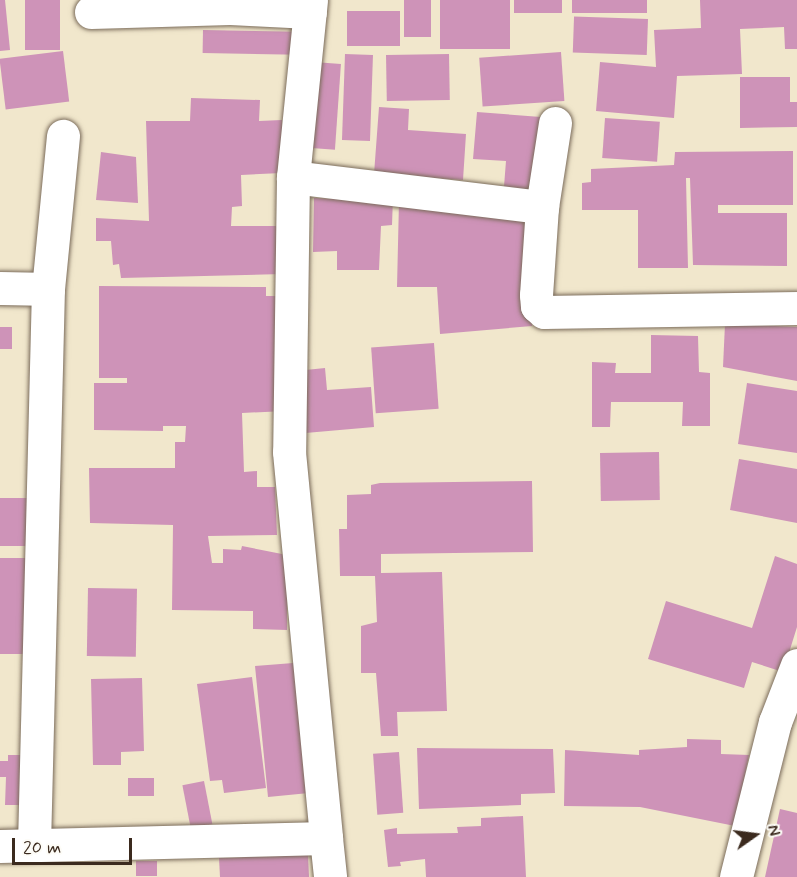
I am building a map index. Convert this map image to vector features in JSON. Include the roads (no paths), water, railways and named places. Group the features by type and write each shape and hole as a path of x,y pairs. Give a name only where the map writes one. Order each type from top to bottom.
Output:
{"street":[{"path":"91,12 310,6 293,177 289,452 330,877"},
{"path":"555,123 542,207 536,295 537,306 544,312 797,308"},
{"path":"34,845 48,289 63,136"},
{"path":"293,177 542,207"},
{"path":"0,288 48,289"},
{"path":"736,877 775,722 796,672"},
{"path":"0,846 326,838"}]}
